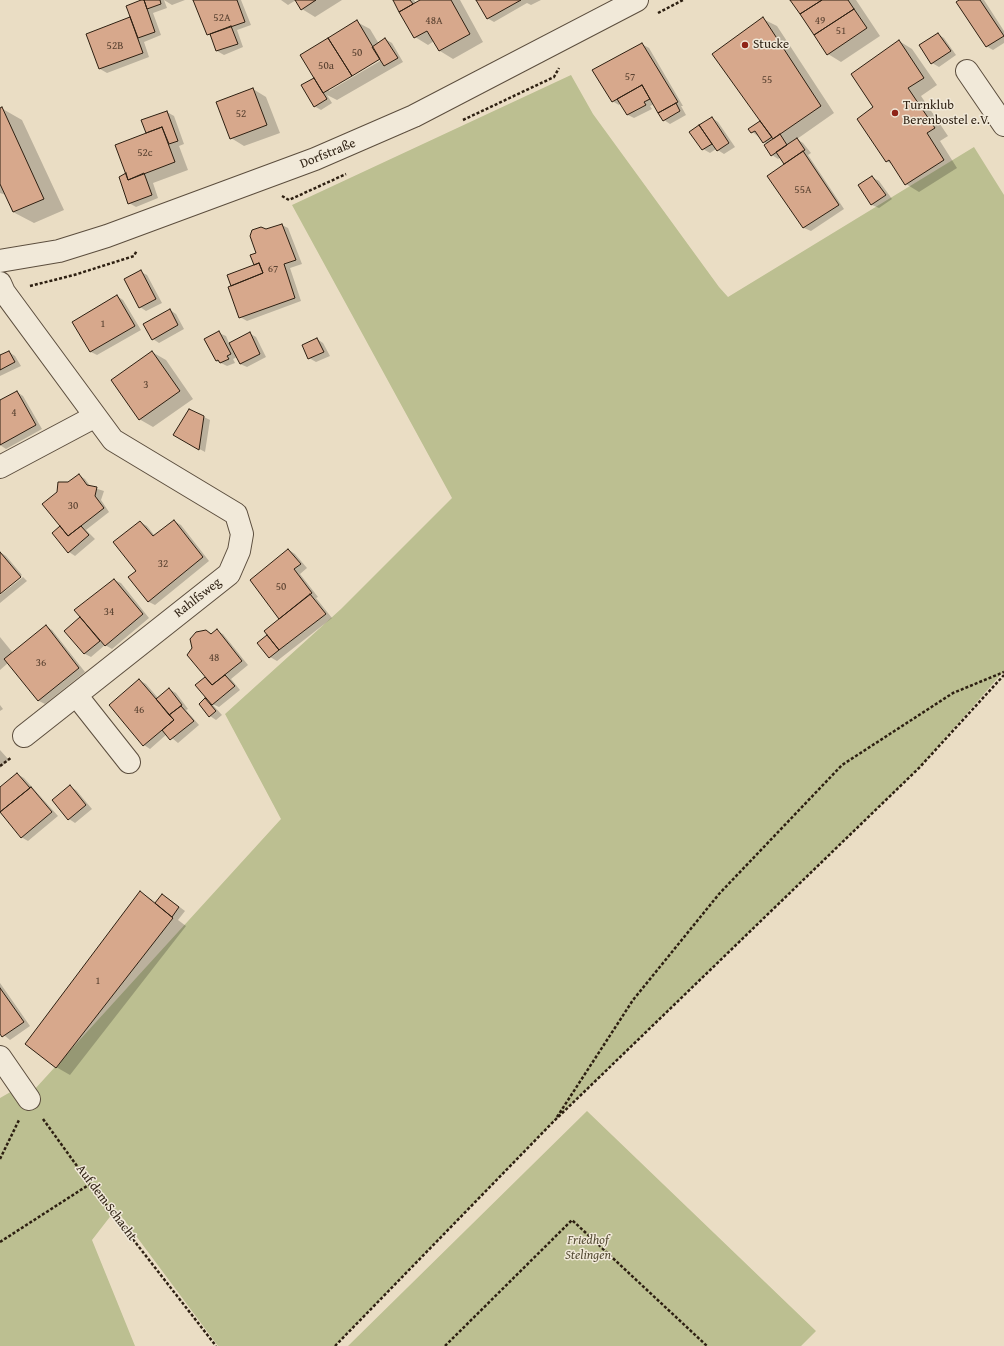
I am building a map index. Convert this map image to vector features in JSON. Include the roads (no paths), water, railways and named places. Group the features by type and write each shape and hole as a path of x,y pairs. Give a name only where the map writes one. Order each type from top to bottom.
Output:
{"street":[{"name":"Dorfstraße","path":"0,261 59,250 107,236 329,154 414,116 637,0"},
{"path":"967,71 1004,125"},
{"name":"Rahlfsweg","path":"0,283 4,292 94,417 113,440 236,514 242,534 239,551 228,574 24,736"},
{"path":"0,467 94,417"},
{"path":"76,695 129,762"},
{"path":"0,1057 29,1099"}],"place":[{"name":"Stucke","path":"745,45"},
{"name":"Turnklub Berenbostel e.V.","path":"895,113"}],"park label":[{"name":"Friedhof Stelingen","path":"588,1248"}]}
